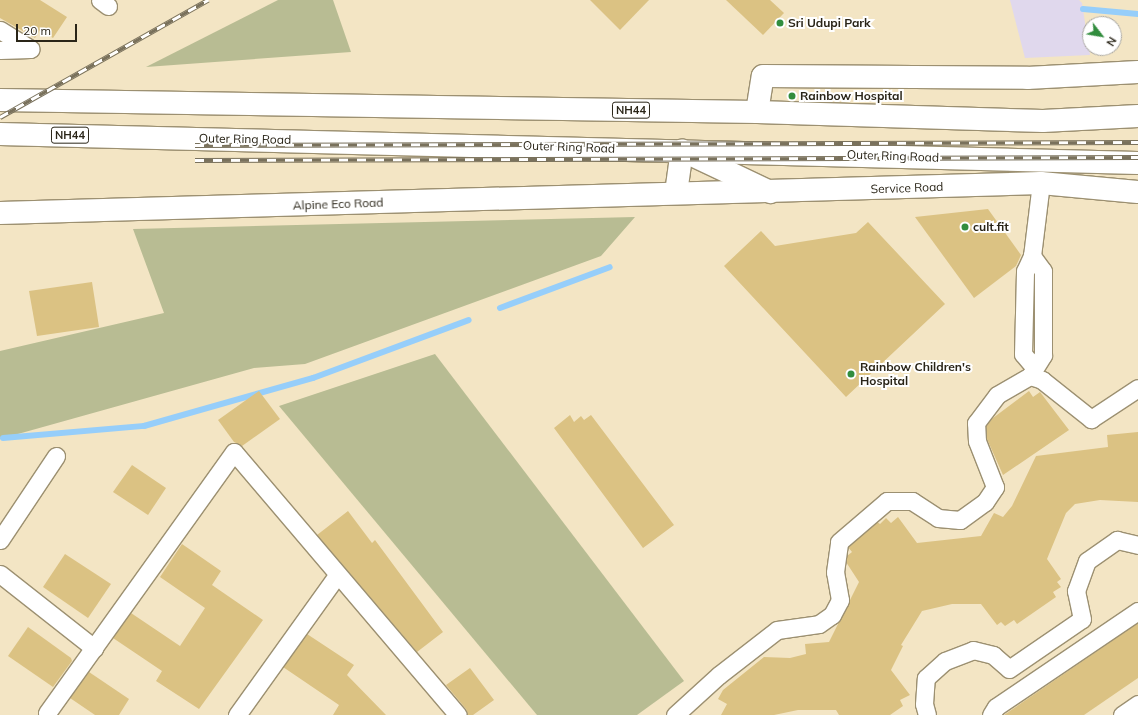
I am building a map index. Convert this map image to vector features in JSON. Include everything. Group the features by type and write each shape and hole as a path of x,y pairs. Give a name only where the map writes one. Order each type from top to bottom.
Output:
{"main road":[{"path":"757,112 763,76 1027,78 1138,72"},
{"name":"NH44","path":"0,100 757,112 1043,121 1138,116"},
{"path":"1114,117 1138,101"},
{"name":"Outer Ring Road","path":"0,134 682,150 1138,163"},
{"path":"676,193 682,150 770,192"},
{"name":"Service Road","path":"676,193 770,192 1041,183 1138,192"},
{"name":"Alpine Eco Road","path":"0,213 676,193"}],"street":[{"path":"0,30 30,49 0,50"},
{"path":"675,715 720,675 777,630 819,624 832,615 840,600 835,572 839,542 887,501 912,501 938,518 960,520 985,502 995,487 977,441 976,423 997,395 1032,371 1043,354 1043,271 1032,256 1041,183"},
{"path":"1032,371 1091,419 1138,388"},
{"path":"47,713 234,452 338,574 453,713"},
{"path":"0,540 56,456"},
{"path":"927,715 924,704 926,678 945,661 973,650 994,655 1009,668 1082,619 1076,591 1087,561 1117,540 1138,544"},
{"path":"0,574 94,648"},
{"path":"237,715 338,574"},
{"path":"991,715 996,707 1138,611"},
{"path":"1045,645 1060,664"},
{"path":"1122,715 1138,704"}],"shaded area":[{"path":"1010,0 1079,0 1082,3 1084,16 1082,16 1082,55 1025,58"}],"green space":[{"path":"278,0 333,0 351,52 146,67"},
{"path":"635,217 601,256 305,364 254,368 0,439 0,351 164,313 133,229"},
{"path":"435,354 684,681 637,715 537,715 279,406"}],"building":[{"path":"0,0 40,0 67,17 53,38 40,30 35,38 0,18"},
{"path":"590,0 649,0 620,30"},
{"path":"726,0 770,0 784,13 763,35"},
{"path":"988,209 1021,255 1016,266 974,298 915,217"},
{"path":"868,222 945,304 846,397 724,266 761,231 775,246 856,233"},
{"path":"92,282 99,327 37,336 29,291"},
{"path":"259,391 280,419 242,446 234,442 218,420"},
{"path":"1029,391 1033,397 1040,392 1069,430 1003,475 987,439 986,426 993,418"},
{"path":"570,415 574,422 581,416 584,420 591,415 674,525 643,548 554,428"},
{"path":"1138,432 1138,502 1100,500 1075,504 1066,513 1047,559 1061,579 1057,582 1061,587 1053,592 1056,597 1017,624 1014,620 1005,626 1001,622 997,625 981,604 952,604 922,611 901,645 903,646 891,670 910,695 900,700 903,706 890,715 839,715 836,710 798,710 774,715 721,715 727,704 718,699 723,690 764,657 790,658 806,654 805,644 829,642 859,582 846,562 847,556 852,552 848,547 877,522 880,524 886,518 891,523 898,517 917,543 981,536 994,513 1003,517 1012,506 1036,456 1108,447 1107,435"},
{"path":"132,465 166,488 148,515 113,492"},
{"path":"348,511 372,543 375,540 443,632 417,652 317,535"},
{"path":"182,544 221,571 212,585 263,620 199,709 156,681 162,671 113,638 131,613 180,646 205,608 160,577"},
{"path":"65,554 111,584 88,618 43,587"},
{"path":"1138,623 1138,678 1084,715 1004,715"},
{"path":"28,627 71,658 72,661 53,687 8,656"},
{"path":"307,634 354,665 347,675 386,715 333,715 339,705 283,667"},
{"path":"470,668 494,700 473,715 468,715 466,709 446,685"},
{"path":"89,672 129,699 119,715 95,715 70,698"}],"waterway":[{"path":"1083,9 1138,14"},
{"path":"500,308 610,267"},
{"path":"3,438 144,426 313,378 469,320"}],"railway":[{"path":"0,117 208,0"},
{"path":"195,145 1138,142"},
{"path":"195,160 1138,157"}],"place":[{"name":"Sri Udupi Park","path":"780,23"},
{"name":"Rainbow Hospital","path":"792,96"},
{"name":"cult.fit","path":"965,227"},
{"name":"Rainbow Children's Hospital","path":"851,374"}]}
